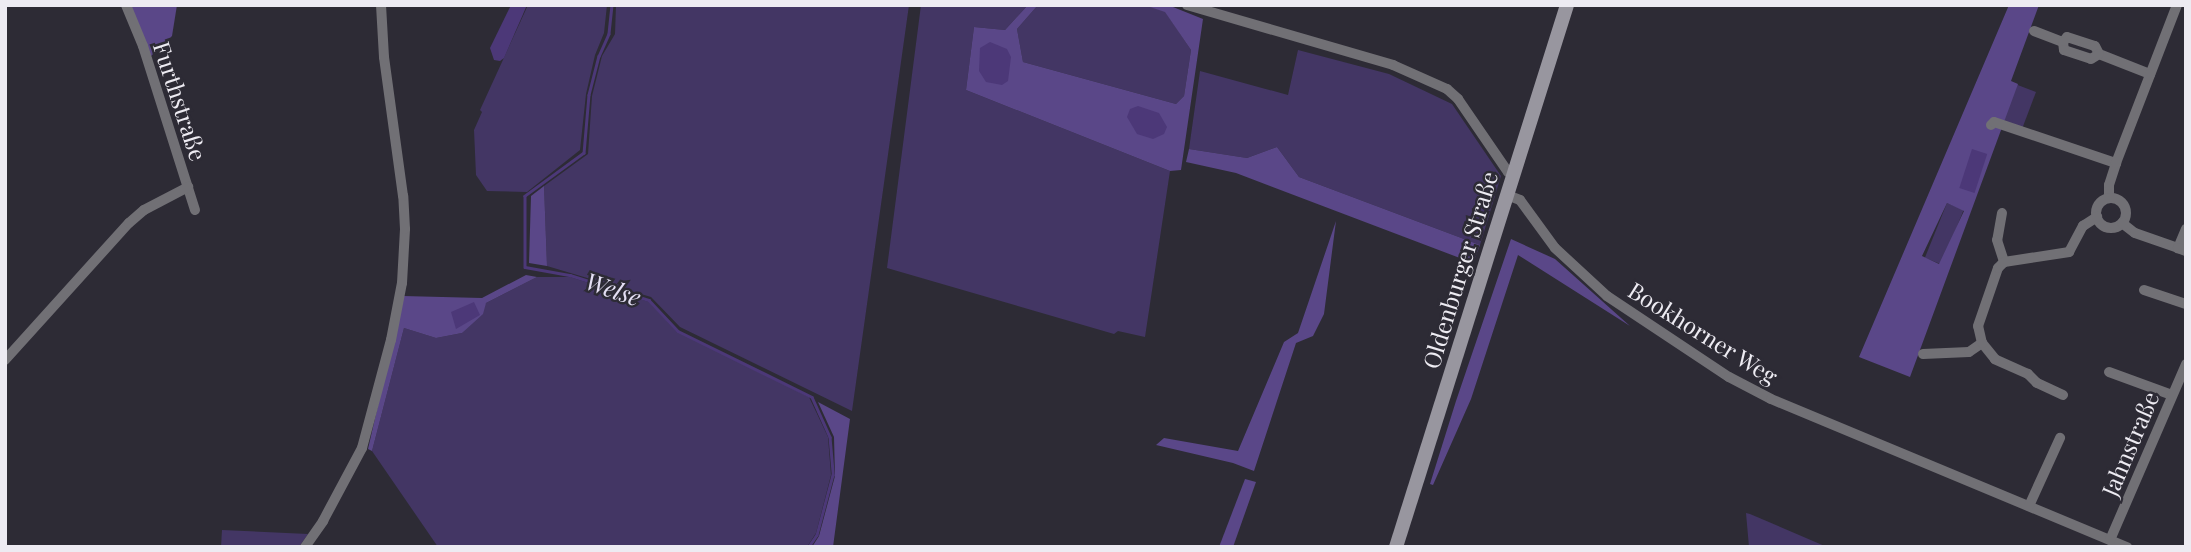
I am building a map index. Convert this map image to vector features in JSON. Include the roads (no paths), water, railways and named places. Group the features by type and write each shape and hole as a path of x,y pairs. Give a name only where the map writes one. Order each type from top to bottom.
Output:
{"street":[{"name":"Furthstraße","path":"126,5 143,46 195,210"},
{"path":"304,547 323,521 362,448 391,340 402,283 405,229 403,196 384,57 381,5"},
{"path":"1187,5 1210,9 1393,65 1447,89 1458,99 1507,172 1513,175"},
{"name":"Oldenburger Straße","path":"1396,547 1567,5"},
{"path":"2109,198 2109,186 2116,163 2177,5"},
{"path":"2034,31 2063,42 2067,37 2095,46 2099,54 2150,74"},
{"path":"1991,125 1994,122 2116,163"},
{"path":"5,360 129,223 144,210 188,187"},
{"name":"Bookhorner Weg","path":"1507,195 1520,200 1555,248 1607,296 1729,377 1771,399 2127,547"},
{"path":"2063,395 2037,383 2028,374 1995,359 1982,343 1978,326 1998,268 2004,262 2069,253 2083,226 2097,218 2100,202 2109,198 2123,204 2126,213 2122,223 2115,227 2106,227 2097,218"},
{"path":"2002,212 1997,240 2004,262"},
{"path":"2122,223 2135,233 2182,249 2186,229"},
{"path":"2144,290 2186,304"},
{"path":"1923,354 1969,352 1982,343"},
{"name":"Jahnstraße","path":"2110,540 2186,364"},
{"path":"2109,372 2172,395"},
{"path":"2029,506 2060,438"}],"waterway":[{"name":"Welse","path":"612,5 609,34 599,56 589,95 584,153 525,196 525,267 570,275 649,300 678,331 812,397 830,437 833,475 817,535 809,547"}]}
